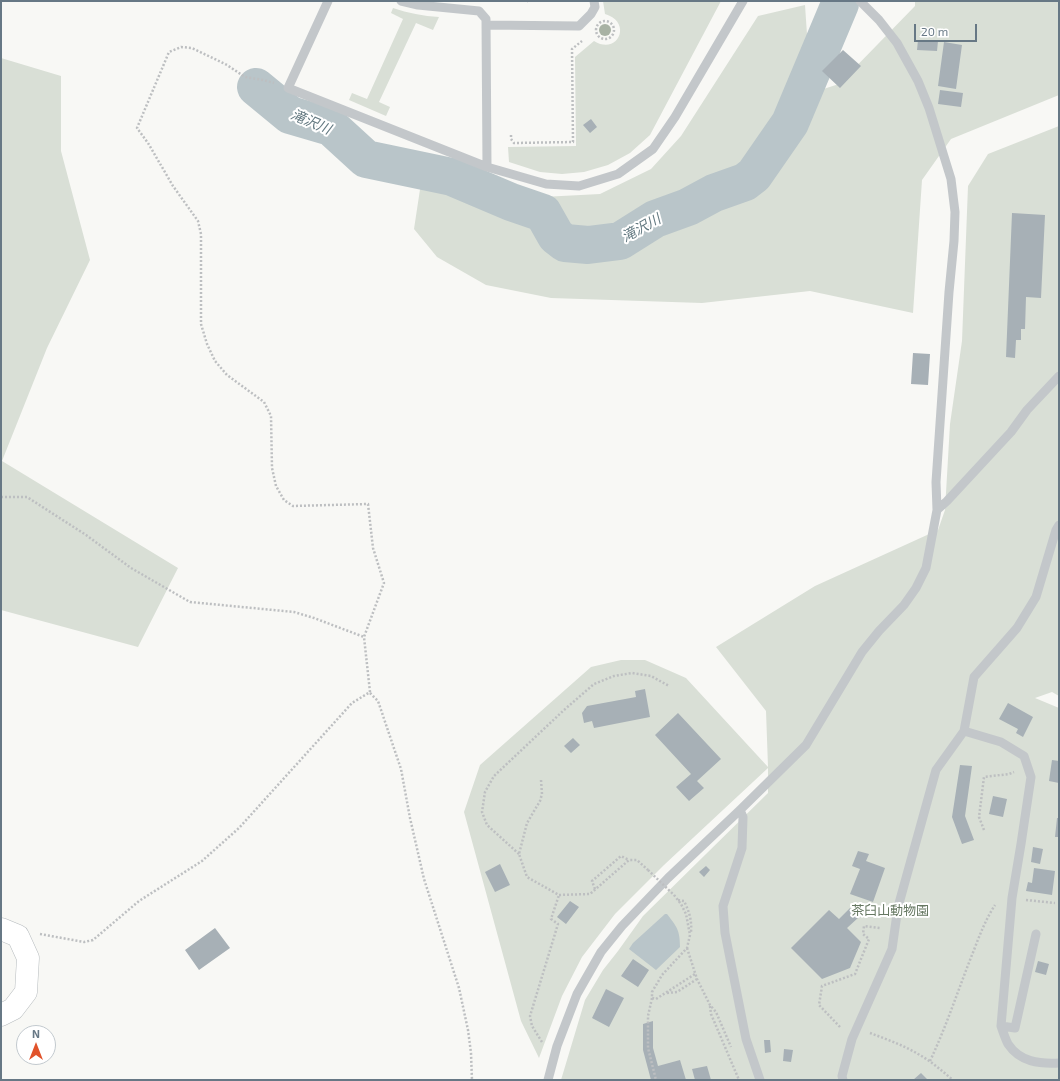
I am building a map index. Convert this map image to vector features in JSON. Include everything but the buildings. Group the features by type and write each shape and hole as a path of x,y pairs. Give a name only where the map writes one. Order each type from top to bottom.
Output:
{"main road":[{"path":"1,1015 13,1009 26,992 28,958 10,933"}],"lane":[{"path":"328,1 288,88 487,167 546,184 579,186 618,174 653,148 675,117 743,1"},
{"path":"401,1 418,5 479,11 486,19 487,167"},
{"path":"486,25 579,26 595,8 594,1"},
{"path":"548,1080 556,1046 577,994 601,952 622,926 668,878 806,745 862,652 879,631 904,605 916,588 926,568 937,510 936,482 955,212 951,179 929,108 918,81 897,43 880,20 860,1"},
{"path":"937,510 1006,438 1027,410 1059,376"},
{"path":"843,1080 842,1076 852,1039 892,949 898,907 936,770 964,731 974,677 1017,628 1036,596 1056,530 1059,525"},
{"path":"964,731 1000,742 1024,756 1031,778 1012,898 1001,1026 1008,1042 1016,1053 1030,1061 1047,1064 1059,1063"},
{"path":"740,810 743,817 742,848 723,906 725,933 746,1039 760,1080"},
{"path":"1001,1026 1015,1028 1036,934"}],"path":[{"path":"608,21 612,24 614,33 611,37 601,39 596,31 596,26 599,22 608,21"},
{"path":"511,135 511,139 514,143 573,142 572,49 584,40"},
{"path":"288,88 263,80 245,78 227,65 192,48 181,47 169,52 137,128 148,143 173,186 198,221 201,234 202,324 206,344 215,361 227,375 264,402 271,416 272,468 276,486 284,500 294,506 368,504 373,548 384,583 364,638 370,692 378,701 401,769 410,818 424,879 459,988 468,1030 472,1080"},
{"path":"1,497 27,497 86,535 131,568 190,602 294,612 314,618 364,638"},
{"path":"629,860 590,894 558,895 527,876 519,854 487,825 482,812 485,792 494,776 594,684 614,676 632,673 650,676 670,686"},
{"path":"10,933 32,933 84,942 92,940 138,901 202,862 239,828 352,703 370,692"},
{"path":"984,830 978,817 984,777 1009,774 1027,766"},
{"path":"519,854 527,823 540,801 542,794 541,780"},
{"path":"595,890 592,881 621,856 629,860 637,860 678,900 684,901 690,913 692,925 687,948 662,975 652,992 648,1016 648,1048 656,1080"},
{"path":"543,1044 532,1026 530,1016 558,924 552,918 558,895"},
{"path":"930,1061 938,1045 987,918 997,902 1012,898 1055,903"},
{"path":"852,1039 819,1005 822,986 855,974 869,939 863,934 864,926 869,927"},
{"path":"687,948 697,979 710,1005 716,1012"},
{"path":"652,998 656,999 665,994 695,974"},
{"path":"665,994 677,992 697,979"},
{"path":"710,1005 711,1014 739,1080"},
{"path":"856,1029 894,1042 918,1053 953,1080"}],"green space":[{"path":"603,1 721,1 650,135 630,153 608,165 584,172 562,174 540,172 509,162 508,147 576,146 575,57 594,41 603,44 610,44 619,36 620,30 618,24 614,18 605,14"},
{"path":"915,1 1059,1 1059,95 951,139 922,180 913,313 810,291 702,303 551,298 486,285 437,257 414,229 424,163 542,197 600,194 651,169 681,136 758,16 805,5 811,93 839,84 915,6"},
{"path":"393,8 416,14 439,17 433,30 416,23 379,102 390,107 386,116 349,100 352,93 367,99 403,19 391,13"},
{"path":"1,58 61,76 61,151 90,260 47,348 2,461 178,568 138,647 1,610"},
{"name":"茶臼山動物園","path":"1059,126 1059,696 1052,692 1035,698 1059,708 1059,1079 561,1080 585,1000 603,970 643,916 768,793 768,768 664,865 615,914 582,957 562,996 539,1058 521,1021 464,812 480,765 591,667 621,660 645,660 686,678 768,767 766,711 716,647 815,586 938,530 945,510 950,424 962,341 968,186 988,154"}],"shaded area":[{"path":"665,914 667,914 677,929 680,947 656,970 629,949 633,943"}],"waterway":[{"name":"滝沢川","path":"256,87 290,115 331,127 366,159 452,177 511,202 543,213 556,236 565,243 588,245 620,241 655,219 688,207 714,193 745,182 754,175 790,123 840,4"}]}
